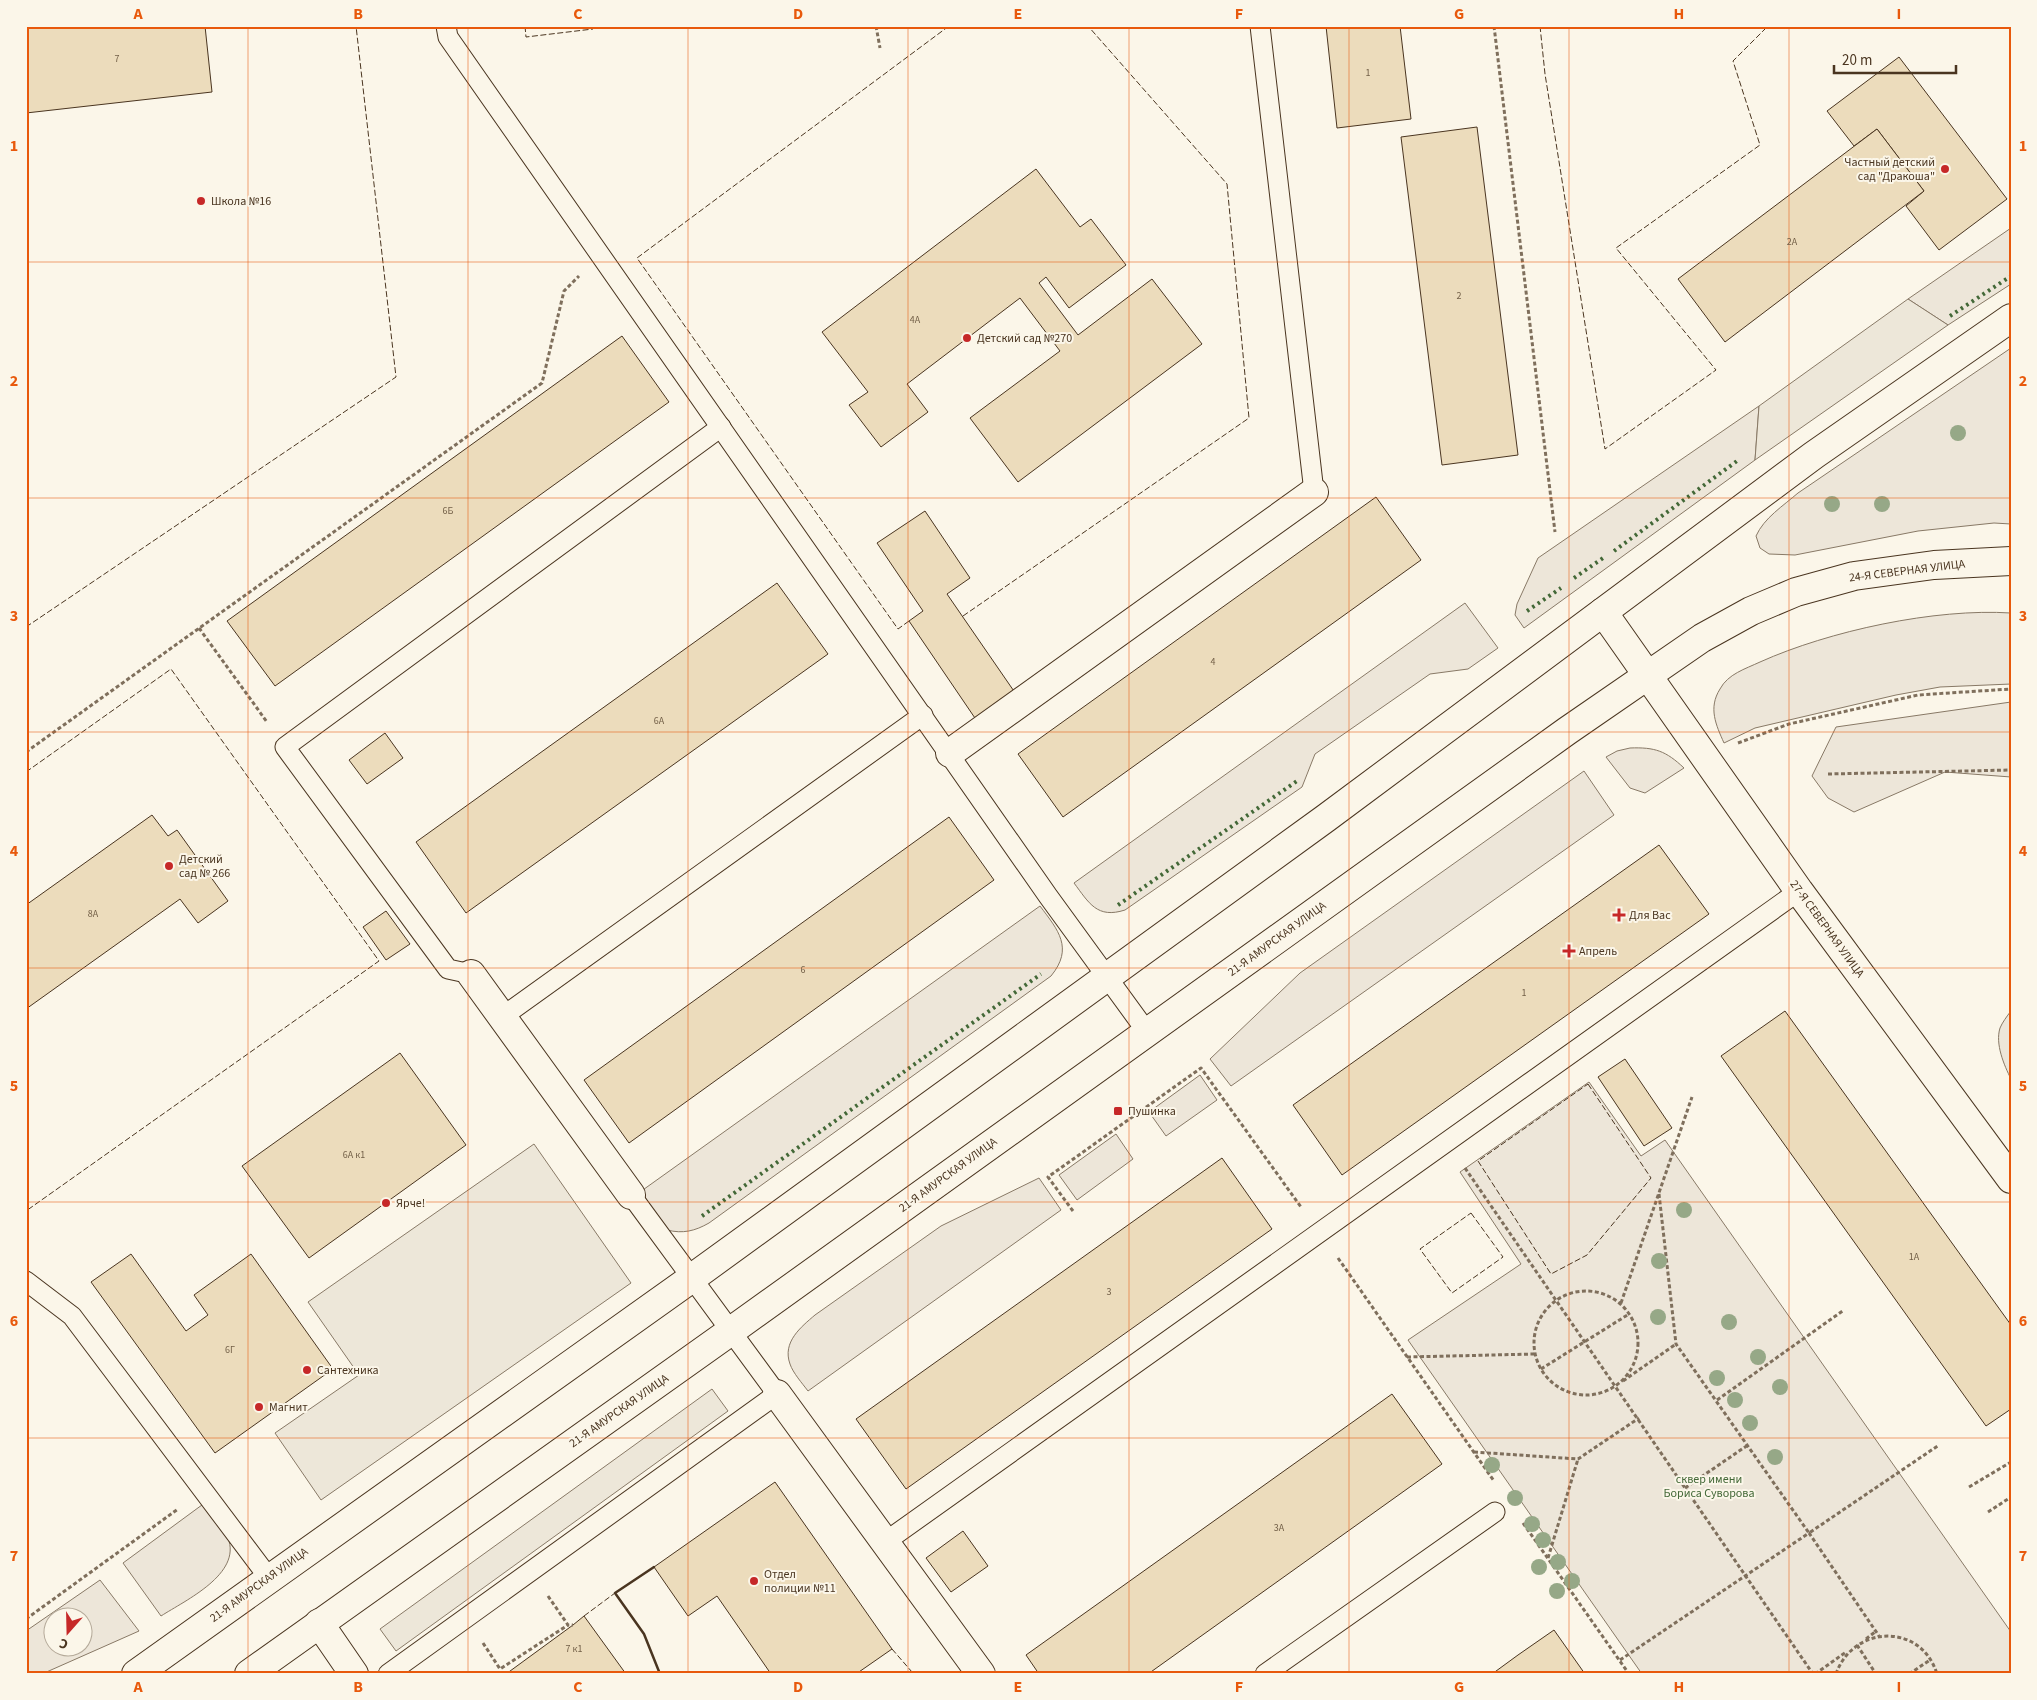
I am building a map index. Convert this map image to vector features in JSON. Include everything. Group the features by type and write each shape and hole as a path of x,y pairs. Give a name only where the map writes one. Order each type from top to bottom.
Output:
{"main road":[{"name":"21-Я АМУРСКАЯ УЛИЦА","path":"136,1674 692,1278 1107,977 1524,671 1814,455 2011,318"},
{"path":"950,753 1314,492"},
{"name":"24-Я СЕВЕРНАЯ УЛИЦА","path":"1647,676 1702,638 1751,611 1796,592 1854,576 1934,565 2011,561"},
{"name":"27-Я СЕВЕРНАЯ УЛИЦА","path":"1603,612 1799,891 2011,1179"},
{"name":"21-Я АМУРСКАЯ УЛИЦА","path":"248,1674 1647,676"},
{"path":"471,974 631,1195"},
{"path":"777,1394 981,1674"},
{"path":"319,1623 354,1674"}],"lane":[{"path":"446,26 448,37 950,753 1048,896 1147,1032"},
{"path":"1260,26 1314,492"},
{"path":"471,974 448,969 285,747 721,427"},
{"path":"502,1017 923,715"},
{"path":"885,1542 1799,891"},
{"path":"388,1674 777,1394 631,1195"},
{"path":"26,1281 72,1316 269,1578"},
{"path":"1265,1674 1495,1512"}],"path":[{"path":"876,26 880,48"},
{"path":"1494,26 1555,532"},
{"path":"26,752 542,383 564,291 601,256"},
{"path":"199,628 285,747"},
{"path":"1709,761 1740,741 1789,724 1918,695 2011,689"},
{"path":"1828,774 2011,770"},
{"path":"1073,1211 1048,1177 1201,1068 1320,1232 1499,1488"},
{"path":"1621,1303 1692,1097"},
{"path":"1447,1141 1814,1674 1875,1632"},
{"path":"1659,1194 1676,1344 1717,1400 1879,1636"},
{"path":"1616,1387 1630,1371 1638,1352 1638,1332 1629,1314 1621,1303 1606,1294 1589,1290 1572,1293 1556,1299 1545,1310 1537,1324 1534,1338 1535,1354 1541,1369 1555,1385 1575,1394 1596,1394 1616,1387 1676,1344"},
{"path":"1717,1400 1844,1310"},
{"path":"1541,1369 1629,1314"},
{"path":"1407,1357 1535,1354"},
{"path":"1474,1452 1578,1459 1639,1418"},
{"path":"1620,1660 1939,1444"},
{"path":"1685,1488 1748,1446"},
{"path":"1548,1558 1578,1459"},
{"path":"1969,1487 2011,1462"},
{"path":"26,1619 204,1490"},
{"path":"1988,1512 2011,1497"},
{"path":"1520,1518 1629,1674"},
{"path":"552,1602 568,1625"},
{"path":"480,1638 500,1669 568,1625 573,1625"},
{"path":"1836,1674 1844,1658 1857,1645 1879,1636 1908,1640 1921,1649 1930,1660 1937,1674"},
{"path":"1857,1645 1876,1674"},
{"path":"1909,1674 1930,1660"}],"green space":[{"path":"2011,228 2011,284 1948,325 1908,299"},
{"path":"2011,348 2011,524 1994,523 1918,531 1795,555 1769,554 1760,548 1756,536 1759,530 1774,513 1798,493"},
{"path":"1759,406 1755,460 1524,628 1515,615 1517,604 1538,558"},
{"path":"1465,603 1498,648 1468,669 1430,674 1315,754 1302,787 1125,910 1115,912 1101,911 1084,897 1074,883"},
{"path":"2011,613 2011,684 1940,687 1896,695 1755,728 1724,743 1714,716 1716,696 1728,679 1760,662 1818,641 1883,624 1949,614"},
{"path":"2011,702 2011,777 1945,772 1854,812 1828,798 1812,776 1836,727"},
{"path":"1630,748 1646,748 1660,751 1684,768 1645,793 1630,788 1606,757 1617,751"},
{"path":"1584,771 1614,815 1231,1086 1210,1059 1300,973"},
{"path":"1040,906 1053,923 1061,940 1062,957 1051,976 709,1223 689,1231 667,1230 640,1192"},
{"path":"2011,1011 2011,1079 1999,1047 1999,1034 2000,1028"},
{"path":"1200,1075 1217,1100 1166,1136 1149,1112"},
{"name":"сквер имени Бориса Суворова","path":"1589,1082 1641,1156 1665,1140 2011,1632 2011,1674 1642,1674 1408,1340 1521,1264 1460,1172"},
{"path":"1116,1134 1133,1159 1077,1200 1059,1175"},
{"path":"1039,1178 1061,1210 808,1391 793,1371 788,1356 794,1336 804,1325 815,1315 941,1226"},
{"path":"206,1502 228,1538 230,1551 227,1563 220,1574 197,1594 161,1616 123,1563"},
{"path":"100,1580 139,1631 92,1652 92,1608 59,1608"},
{"path":"42,1620 42,1658 78,1658 42,1674 26,1674 26,1631"}],"shaded area":[{"path":"1908,299 1948,325 1755,460 1759,406"},
{"path":"534,1144 631,1283 321,1500 275,1433 359,1375 308,1302"},
{"path":"712,1389 728,1411 396,1651 380,1629"}],"building":[{"path":"26,26 205,26 212,92 26,113"},
{"path":"1326,26 1400,26 1411,119 1337,128"},
{"name":"Частный детский сад \"Дракоша\"","path":"1899,57 2007,199 1939,250 1906,206 1924,191 1877,129 1854,146 1827,111"},
{"path":"1477,127 1518,455 1442,465 1401,137"},
{"path":"1877,129 1924,191 1725,342 1678,279"},
{"path":"1036,169 1080,227 1091,219 1126,265 1069,308 1046,277 1039,283 1078,335 1152,279 1202,344 1018,482 970,418 1060,351 1020,298 907,384 928,412 881,447 849,405 868,392 822,332"},
{"path":"622,336 669,402 275,686 227,621"},
{"path":"1376,497 1421,560 1063,817 1018,754"},
{"path":"925,511 970,578 947,594 1018,697 979,724 909,621 923,611 877,543"},
{"path":"777,583 828,654 466,913 416,842"},
{"path":"385,733 403,758 367,784 349,760"},
{"path":"152,815 168,836 177,830 228,901 198,923 180,899 26,1009 26,905"},
{"path":"949,817 994,880 629,1143 584,1080"},
{"path":"1659,845 1709,914 1342,1175 1293,1105"},
{"path":"386,911 410,944 386,960 363,927"},
{"path":"1785,1011 2011,1325 2011,1409 1986,1426 1721,1056"},
{"path":"400,1053 466,1145 309,1258 242,1166"},
{"path":"1625,1059 1672,1128 1644,1146 1598,1077"},
{"path":"1222,1158 1272,1229 906,1489 856,1419"},
{"path":"131,1254 186,1331 208,1315 194,1295 251,1254 333,1369 215,1453 91,1282"},
{"path":"1392,1394 1442,1464 1148,1674 1039,1674 1026,1655"},
{"name":"Отдел полиции №11","path":"775,1482 892,1649 856,1674 771,1674 717,1596 688,1616 654,1567"},
{"path":"963,1531 988,1566 951,1592 926,1558"},
{"path":"584,1616 626,1674 506,1674 573,1625"},
{"path":"1554,1630 1585,1674 1492,1674 1518,1655"}],"hedge":[{"path":"1950,316 2011,276"},
{"path":"1614,551 1737,461"},
{"path":"1574,578 1606,556"},
{"path":"1527,611 1561,588"},
{"path":"1118,905 1297,781"},
{"path":"702,1216 1041,974"}],"fence":[{"path":"26,627 396,377 356,26"},
{"path":"525,26 526,37 593,29 593,26"},
{"path":"909,621 898,629 637,258 949,26"},
{"path":"963,616 1249,418 1227,184 1088,26"},
{"path":"1540,26 1545,74 1605,449 1716,370 1616,248 1760,145 1733,61 1768,26"},
{"path":"26,772 171,669 379,961 26,1211"},
{"path":"1588,1084 1651,1178 1587,1255 1551,1274 1478,1161 1588,1084"},
{"path":"1471,1213 1503,1257 1452,1293 1420,1249 1471,1213"},
{"path":"584,1616 615,1593"},
{"path":"892,1649 912,1672"}],"wall":[{"path":"654,1567 615,1593 644,1634 660,1674"}],"place":[{"name":"Частный детский сад \"Дракоша\"","path":"1945,169"},
{"name":"Школа №16","path":"201,201"},
{"name":"Детский сад №270","path":"967,338"},
{"name":"Детский сад № 266","path":"169,866"},
{"name":"Для Вас","path":"1619,915"},
{"name":"Апрель","path":"1569,951"},
{"name":"Пушинка","path":"1118,1111"},
{"name":"Ярче!","path":"386,1203"},
{"name":"Сантехника","path":"307,1370"},
{"name":"Магнит","path":"259,1407"},
{"name":"Отдел полиции №11","path":"754,1581"}]}
